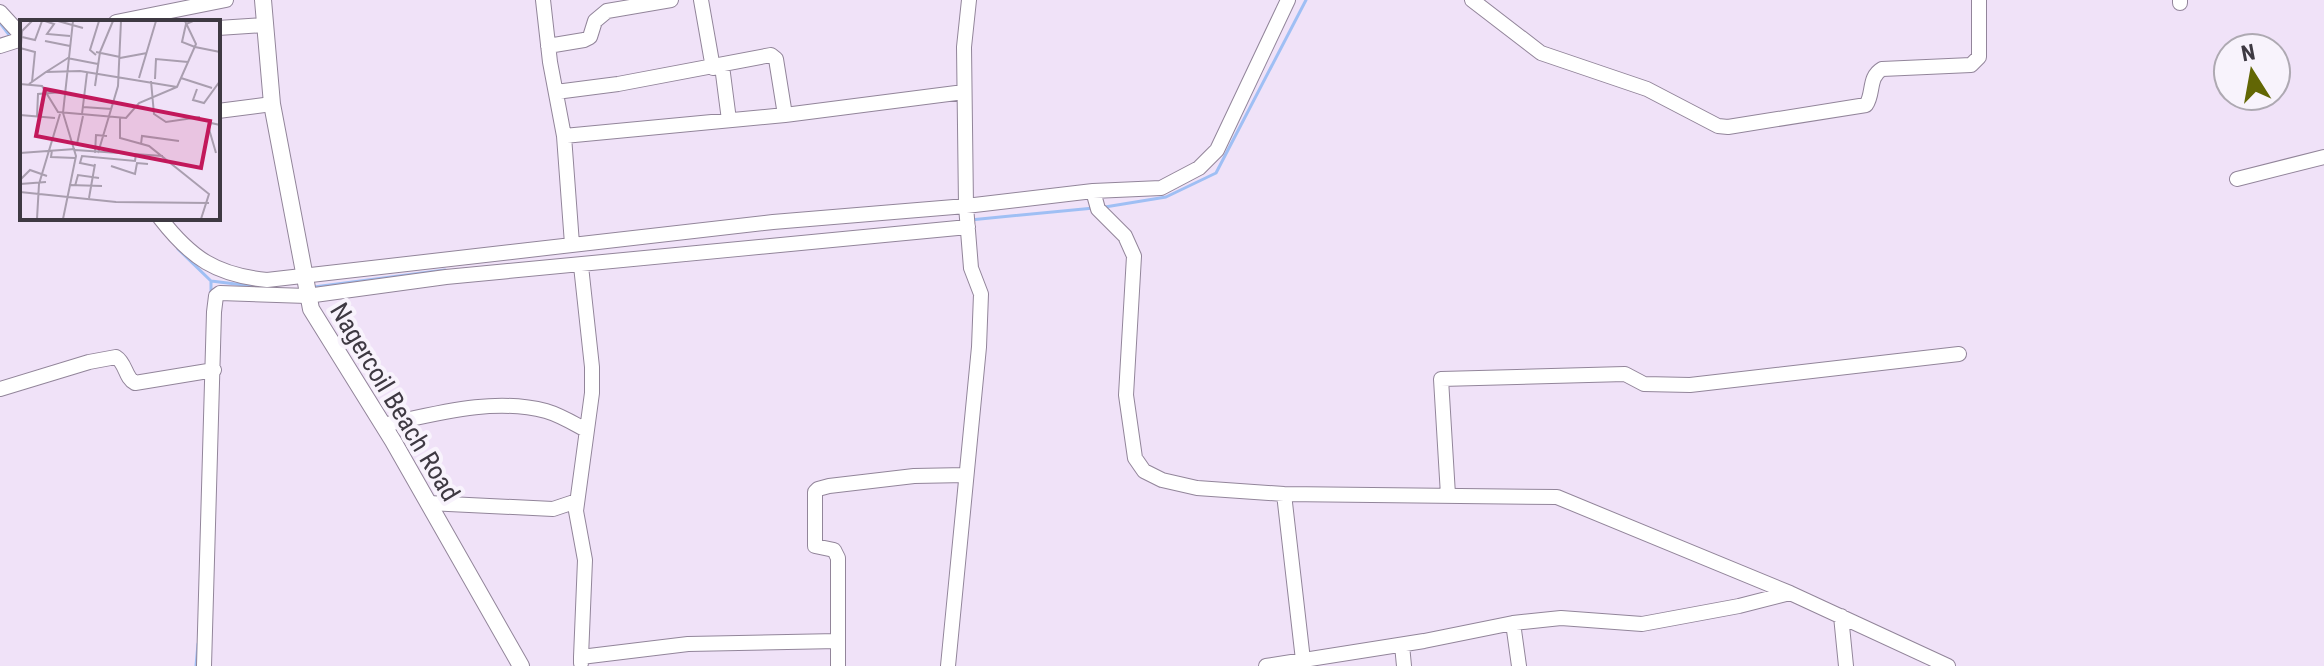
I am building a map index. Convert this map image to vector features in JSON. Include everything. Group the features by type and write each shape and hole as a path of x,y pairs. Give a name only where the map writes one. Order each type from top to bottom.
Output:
{"main road":[{"name":"Nagercoil Beach Road","path":"263,0 272,104 311,309 383,425 521,666"}],"street":[{"path":"136,20 186,15 226,0"},
{"path":"543,0 564,136 572,244"},
{"path":"548,46 590,37 595,21 607,11 671,0"},
{"path":"701,0 729,120"},
{"path":"948,666 979,347 981,294 971,268 967,217 964,47 969,0"},
{"path":"204,666 210,371 216,296 228,292 307,296 390,283 581,266 1095,200 1161,188 1199,168 1217,150 1288,0"},
{"path":"1472,0 1541,53 1647,89 1718,126 1728,127 1866,105 1874,77 1881,69 1971,65 1979,57 1979,0"},
{"path":"0,12 15,41"},
{"path":"220,28 265,25"},
{"path":"556,92 774,56 785,115"},
{"path":"564,136 785,115 964,92"},
{"path":"220,111 272,104"},
{"path":"2237,179 2324,157"},
{"path":"1095,200 1125,236 1134,256 1126,395 1135,458 1144,471 1162,480 1197,488 1284,494 1557,497 1790,593 1948,666"},
{"path":"162,220 179,241 212,267 227,274 267,280 773,222 967,217"},
{"path":"581,266 592,367 592,393 577,501 585,560 581,662 688,644 838,641"},
{"path":"1448,495 1441,379 1625,374 1644,384 1690,385 1959,354"},
{"path":"0,389 116,357 131,382 135,383 210,371"},
{"path":"383,425 452,410 504,407 545,411 586,430"},
{"path":"838,666 838,558 834,550 815,546 813,540 814,498 818,489 914,476 966,475"},
{"path":"1284,494 1303,660"},
{"path":"428,503 553,509 577,501"},
{"path":"1266,666 1402,645 1513,623 1578,617 1642,624 1790,593"},
{"path":"1841,616 1846,666"},
{"path":"1513,623 1519,666"},
{"path":"1402,645 1404,666"}],"waterway":[{"path":"1105,207 1166,197 1216,173 1306,0"},
{"path":"0,23 10,36"},
{"path":"970,220 1094,208"},
{"path":"178,249 211,281 268,288"},
{"path":"314,287 445,270"},
{"path":"211,281 211,293"},
{"path":"196,666 198,644"}]}
